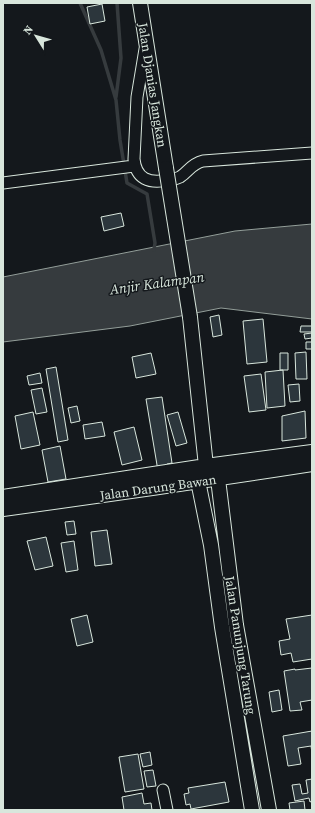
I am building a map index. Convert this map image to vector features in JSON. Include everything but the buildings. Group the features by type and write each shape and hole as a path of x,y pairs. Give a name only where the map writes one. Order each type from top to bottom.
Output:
{"street":[{"name":"Jalan Djanias Jangkan","path":"140,3 190,318 206,466"},
{"path":"146,39 137,97 134,159 134,166 141,177 149,181 157,182 176,179 193,165 203,161 312,153"},
{"path":"3,183 134,166"},
{"name":"Jalan Darung Bawan","path":"3,509 206,466 312,452"},
{"name":"Jalan Darung Bawan","path":"3,497 218,479 312,464"},
{"name":"Jalan Panunjung Tarung","path":"218,479 229,626 242,748 252,810"},
{"name":"Jalan Panunjung Tarung","path":"198,481 256,744 269,810"},
{"path":"242,748 256,744"},
{"path":"163,790 167,810"}],"water":[{"name":"Anjir Kalampan","path":"312,224 312,319 221,308 130,326 3,342 3,277 235,231"}],"waterway":[{"path":"80,3 101,50 116,100 120,140 127,183 147,194 155,243 154,250"},
{"path":"116,97 121,58 117,3"}]}
